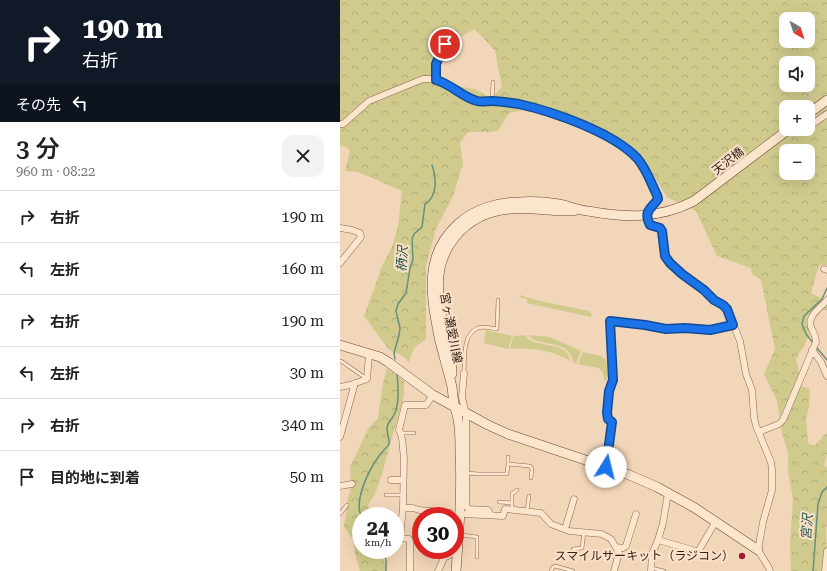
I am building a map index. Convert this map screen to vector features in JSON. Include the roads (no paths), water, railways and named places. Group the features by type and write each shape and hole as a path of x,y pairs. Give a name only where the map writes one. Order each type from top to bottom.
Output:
{"main road":[{"path":"815,109 827,100"},
{"name":"天沢橋","path":"717,185 780,136"},
{"name":"宮ヶ瀬愛川線","path":"452,507 455,408 432,292 432,275 435,259 451,230 463,219 475,212 503,203 519,202 558,204 587,211 622,216 647,216 666,213 681,208 694,201 717,185"},
{"path":"340,345 388,362 433,395 466,415 508,434 606,467 643,481 668,493 716,521 758,550"},
{"name":"宮ヶ瀬愛川線","path":"455,408 459,420 463,507"},
{"path":"451,559 452,571"},
{"name":"宮ヶ瀬愛川線","path":"456,571 457,559"}],"street":[{"path":"436,80 436,64 445,44 454,34"},
{"path":"340,124 343,124 369,101 423,79 436,80 455,89 469,99 478,102 492,101 519,104 554,114 603,135 628,149 643,165 657,195 658,199 648,210 647,216 650,225 660,228 662,231 665,256 682,274 727,309 740,341 746,374 752,390 754,417 758,432 771,462 773,480 772,490 763,522 758,550 770,571"},
{"path":"815,122 827,114"},
{"path":"340,228 360,233 361,237 340,263"},
{"path":"758,432 779,424 783,420 816,339 810,325 811,317 827,300"},
{"path":"606,467 612,422 608,419 607,413 609,391 613,380 610,321 666,329 685,328 710,330 733,325"},
{"path":"812,350 821,362 827,376"},
{"path":"340,387 366,379 369,354"},
{"path":"463,507 467,473 466,415 462,397 464,373"},
{"path":"340,437 355,383"},
{"path":"403,507 404,456 402,449 402,433 399,430 405,404 426,405 433,395"},
{"path":"391,480 403,480"},
{"path":"340,486 352,484"},
{"path":"651,569 652,554 663,523 668,493"},
{"path":"565,529 575,503"},
{"path":"464,509 503,516 505,509 512,506 527,511 541,513 551,524 569,531 602,534 611,539 619,553 614,571"},
{"path":"616,547 623,548 630,541 637,518"},
{"path":"658,540 684,545 696,551 700,550 716,521"},
{"path":"404,538 409,538 410,541 410,571"},
{"path":"825,571 827,551"},
{"path":"438,571 444,559"}],"lane":[{"path":"492,101 494,82"},
{"path":"464,373 468,337 478,328 483,327 497,329 498,300"},
{"path":"341,361 366,379"},
{"path":"402,433 414,433"},
{"path":"467,473 507,474 508,457"},
{"path":"508,464 530,466 533,474 531,478"},
{"path":"492,474 492,479"},
{"path":"499,502 512,506 512,492 517,490"},
{"path":"386,495 402,495"},
{"path":"527,511 529,496"},
{"path":"340,514 346,505"},
{"path":"573,548 582,548 584,532"},
{"path":"464,536 477,537 479,551 477,557"},
{"path":"551,571 555,566 574,571"},
{"path":"651,569 664,571"}],"waterway":[{"name":"柄沢","path":"395,359 394,353 400,328 396,311 398,304 406,293 410,268 413,260 412,239 414,234 422,227 425,204 434,193 435,176 432,165"},
{"name":"宮沢","path":"814,344 806,334 802,324 804,316 822,299 827,288"},
{"name":"宮沢","path":"816,347 827,360"},
{"name":"柄沢","path":"359,507 361,493 367,477 380,454 389,444 387,427 394,415 398,400 397,373"},
{"name":"宮沢","path":"813,571 818,504 822,492 827,487"},
{"name":"柄沢","path":"386,559 386,571"}],"place":[{"name":"スマイルサーキット（ラジコン）","path":"742,556"}]}
